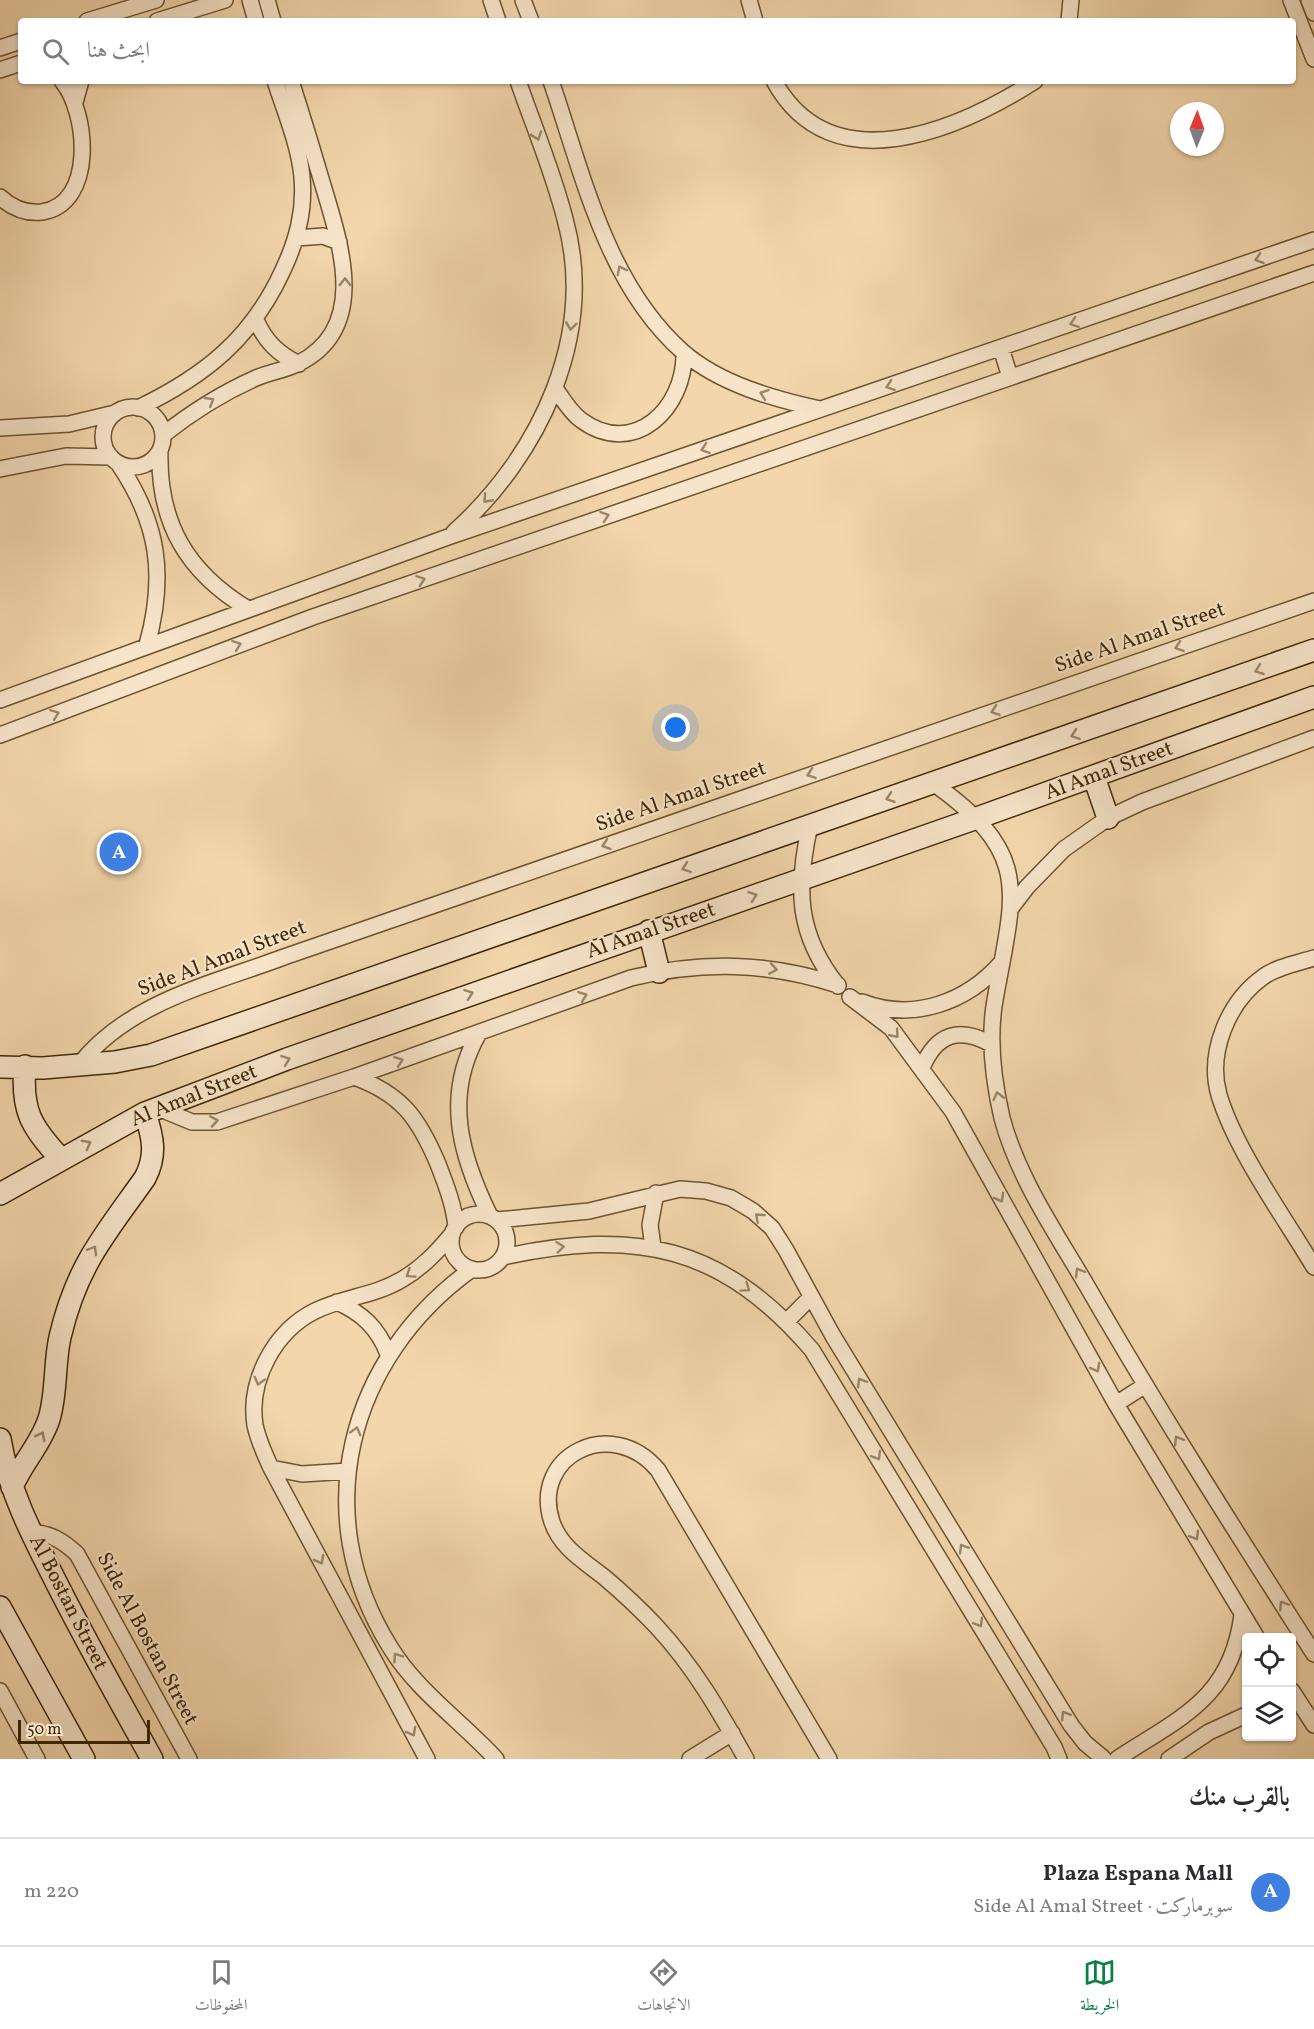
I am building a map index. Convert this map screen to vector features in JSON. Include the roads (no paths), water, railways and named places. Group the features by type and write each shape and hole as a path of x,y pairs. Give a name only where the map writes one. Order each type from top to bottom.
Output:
{"main road":[{"path":"0,1067 43,1068 115,1062 152,1055 1314,650"},
{"name":"Al Amal Street","path":"0,1194 60,1158 152,1111 287,1059 1314,698"},
{"path":"1094,777 1108,818"},
{"path":"649,931 659,972"},
{"path":"25,1066 23,1089 27,1111 36,1132 60,1158"},
{"path":"12,1487 40,1439 50,1416 59,1340 80,1276 95,1246 146,1178 152,1166 152,1111"},
{"name":"Al Bostan Street","path":"0,1439 12,1487 31,1532 76,1623 152,1759"},
{"path":"0,1607 84,1759"}],"street":[{"path":"167,18 225,0"},
{"path":"250,0 255,18"},
{"path":"267,0 272,18"},
{"path":"491,0 497,18"},
{"path":"523,0 530,18"},
{"path":"749,0 754,18"},
{"path":"1069,18 1071,0"},
{"path":"1291,0 1314,59"},
{"path":"1300,22 1314,14 1309,0"},
{"path":"97,18 153,1 156,18"},
{"path":"0,48 18,42"},
{"path":"0,70 18,64"},
{"path":"64,84 75,102"},
{"path":"0,197 16,209 35,213 55,208 72,194 81,169 75,102 80,84"},
{"path":"138,408 202,371 256,320 297,238 302,199 300,160 276,84"},
{"path":"0,469 66,456 115,460 137,466 154,458 161,443 217,397 257,378 299,364 325,341 340,315 345,276 339,242 292,84"},
{"path":"448,537 471,517 511,470 542,418 564,361 571,323 573,276 566,219 519,84"},
{"path":"552,84 595,210 617,262 640,301 684,353 750,389 785,401 820,409"},
{"path":"776,84 788,103 810,123 847,139 866,141 927,132 967,118 1005,100 1030,84"},
{"path":"297,238 314,235 339,242"},
{"path":"0,700 448,537 1314,240"},
{"path":"0,735 313,616 1314,273"},
{"path":"256,320 268,342 287,358 299,364"},
{"path":"1001,348 1011,377"},
{"path":"555,388 580,420 598,429 617,433 637,430 655,422 669,408 679,391 685,372 684,353"},
{"path":"0,428 69,424 115,413 126,408 138,408 156,417 161,443 163,498 180,543 209,581 248,609"},
{"path":"115,413 104,429 103,439 134,486 146,511 158,564 154,619 147,645"},
{"name":"Side Al Amal Street","path":"79,1065 95,1044 131,1017 295,953 1314,601"},
{"path":"1011,908 1027,887 1064,849 1108,818 1142,802 1314,738"},
{"path":"933,783 977,818 1002,855 1011,880 1011,908 1004,959 994,1001 991,1044 995,1083 1003,1120 1016,1157 1033,1192 1144,1386 1314,1654"},
{"path":"810,825 801,879 801,907 817,956 837,985 891,1028 953,1112 1116,1404 1254,1633"},
{"path":"1314,958 1264,976 1242,997 1226,1022 1216,1057 1219,1093 1235,1134 1314,1267"},
{"path":"850,997 873,1006 898,1010 938,1005 968,993 988,978 1004,959"},
{"path":"152,1111 192,1122 217,1122 354,1077 631,978 659,972 688,967 741,965 790,972 837,985"},
{"path":"478,1033 462,1067 457,1105 465,1151 493,1218 506,1233 506,1250 503,1257 492,1266 472,1269 425,1307 388,1354 364,1402 348,1471 347,1497 352,1550 363,1592 390,1647 423,1689 496,1759"},
{"path":"922,1068 929,1052 941,1039 967,1034 976,1035 991,1044"},
{"path":"354,1077 386,1091 412,1113 422,1127 450,1196 454,1231 453,1251 457,1259 472,1269"},
{"path":"427,1759 271,1468 255,1425 255,1402 263,1369 280,1339 296,1323 315,1311 337,1302 359,1298 402,1280 420,1267 471,1215 493,1218 589,1211 680,1189 706,1191 731,1198 753,1211 772,1228 811,1297 1071,1725 1085,1743 1108,1759"},
{"path":"653,1246 651,1214 656,1193"},
{"path":"503,1257 588,1244 653,1246 719,1271 744,1285 787,1321 812,1350 1054,1747 1059,1759"},
{"path":"787,1321 811,1297"},
{"path":"337,1302 363,1317 382,1340 388,1354"},
{"path":"1116,1404 1144,1386"},
{"path":"746,1759 702,1683 681,1654 630,1601 574,1554 553,1524 549,1508 549,1492 554,1476 565,1460 580,1449 598,1443 624,1445 647,1456 658,1470 829,1759"},
{"path":"271,1468 317,1475 348,1471"},
{"name":"Side Al Bostan Street","path":"31,1532 48,1533 77,1554 189,1759"},
{"path":"1082,1759 1108,1759 1195,1708 1214,1689 1229,1667 1239,1642 1242,1615"},
{"path":"0,1691 37,1759"},
{"path":"1296,1699 1304,1716"},
{"path":"1169,1759 1209,1732 1242,1717"},
{"path":"690,1759 732,1734"}],"place":[{"name":"Plaza Espana Mall","path":"119,852"}]}
